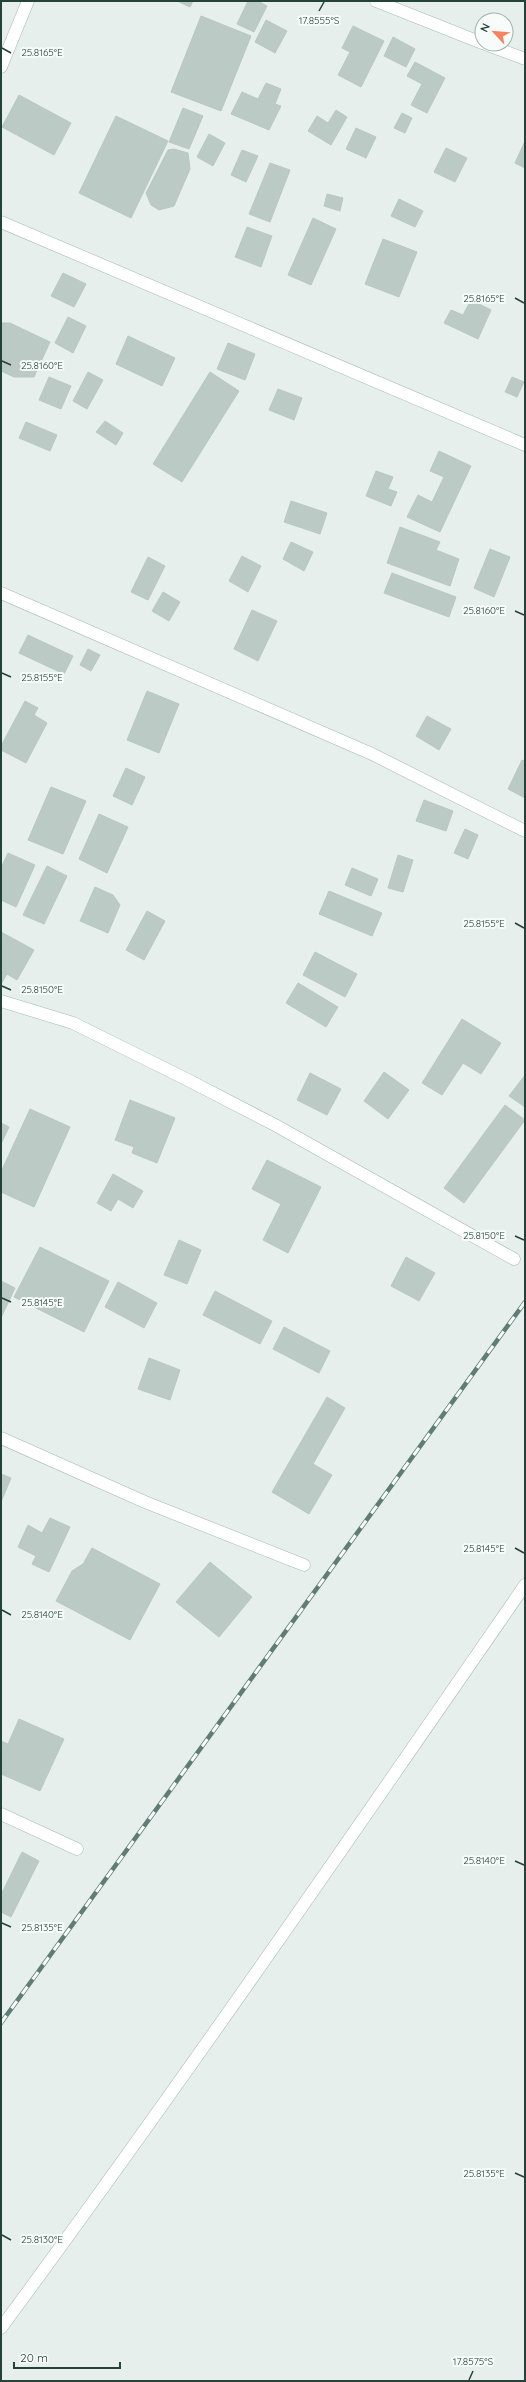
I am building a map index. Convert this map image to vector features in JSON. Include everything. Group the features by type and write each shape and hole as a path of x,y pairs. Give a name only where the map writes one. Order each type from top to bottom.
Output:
{"street":[{"path":"1,67 28,1"},
{"path":"376,1 474,40"},
{"path":"507,52 525,59"},
{"path":"1,222 525,445"},
{"path":"1,593 372,754 525,831"},
{"path":"1,1002 73,1023 168,1070 275,1125 514,1259"},
{"path":"1,1438 145,1502 304,1565"},
{"path":"1,2328 80,2222 308,1900 525,1585"},
{"path":"1,1814 77,1849"}],"building":[{"path":"177,1 193,1 190,7"},
{"path":"248,1 258,1 267,6 254,32 237,24"},
{"path":"201,16 251,36 221,111 171,92"},
{"path":"266,20 287,31 275,53 255,42"},
{"path":"353,26 384,41 361,87 338,75 350,52 342,48"},
{"path":"393,37 415,49 406,67 384,56"},
{"path":"415,62 445,78 427,113 411,105 422,84 407,76"},
{"path":"266,83 281,89 275,104 281,106 269,130 231,114 242,92 258,99"},
{"path":"19,95 71,123 54,155 2,127"},
{"path":"183,108 203,116 189,149 169,142"},
{"path":"336,110 347,117 331,145 308,131 317,116 328,123"},
{"path":"402,113 412,118 405,133 394,128"},
{"path":"116,116 168,141 131,218 79,193"},
{"path":"356,128 376,137 366,158 346,149"},
{"path":"209,134 225,143 213,166 197,157"},
{"path":"525,141 525,168 515,163"},
{"path":"446,148 467,158 455,182 434,172"},
{"path":"174,149 188,153 190,169 174,206 159,210 151,205 146,193 168,150"},
{"path":"242,150 258,156 246,182 231,175"},
{"path":"270,163 290,170 270,222 249,214"},
{"path":"327,194 343,198 340,211 324,206"},
{"path":"399,199 423,211 415,227 391,216"},
{"path":"313,218 336,229 311,285 288,275"},
{"path":"247,227 272,236 261,267 235,257"},
{"path":"383,239 417,252 399,297 365,284"},
{"path":"63,273 86,284 74,307 51,296"},
{"path":"471,300 491,310 478,339 444,323 451,310 463,315"},
{"path":"68,317 86,326 73,353 55,343"},
{"path":"1,323 10,323 50,342 34,377 14,377 1,371"},
{"path":"128,336 175,358 162,386 116,364"},
{"path":"228,343 255,354 245,380 217,369"},
{"path":"88,372 103,380 87,409 73,401"},
{"path":"210,372 239,391 182,482 153,464"},
{"path":"49,377 71,386 61,409 39,400"},
{"path":"512,377 524,382 517,397 505,392"},
{"path":"278,389 302,398 294,420 269,410"},
{"path":"105,421 123,433 116,445 96,432"},
{"path":"26,422 57,435 50,451 19,438"},
{"path":"439,451 471,466 440,532 407,517 418,495 432,502 444,477 430,471"},
{"path":"376,471 393,477 388,489 397,492 391,506 366,496"},
{"path":"291,501 327,513 320,534 284,522"},
{"path":"400,527 440,542 436,550 459,559 450,586 387,563"},
{"path":"291,542 313,552 304,571 283,559"},
{"path":"490,549 510,557 494,597 474,588"},
{"path":"242,556 261,566 248,592 229,581"},
{"path":"148,557 165,566 148,600 131,592"},
{"path":"392,573 456,597 449,617 384,593"},
{"path":"163,592 180,602 169,621 152,611"},
{"path":"252,610 277,621 258,661 234,649"},
{"path":"28,635 73,656 64,674 19,653"},
{"path":"88,649 100,655 91,671 80,665"},
{"path":"147,691 179,704 159,753 127,740"},
{"path":"25,701 38,708 34,715 47,723 26,763 1,750 1,746"},
{"path":"427,716 451,729 439,750 416,736"},
{"path":"522,760 525,761 525,798 508,789"},
{"path":"126,768 145,777 132,805 113,796"},
{"path":"51,787 86,801 63,854 28,840"},
{"path":"424,800 453,811 446,831 416,821"},
{"path":"99,814 128,827 107,873 79,859"},
{"path":"465,829 478,835 468,859 454,853"},
{"path":"8,853 35,865 16,907 1,900 1,868"},
{"path":"398,855 413,860 403,892 388,888"},
{"path":"47,866 67,876 44,924 23,915"},
{"path":"352,868 378,879 371,896 345,885"},
{"path":"95,887 113,895 120,905 108,933 80,921"},
{"path":"329,891 382,913 372,936 319,914"},
{"path":"147,911 165,921 144,960 126,950"},
{"path":"1,932 34,950 17,980 7,974 1,984"},
{"path":"315,952 357,974 345,997 303,975"},
{"path":"298,983 338,1007 326,1027 286,1003"},
{"path":"462,1019 501,1043 481,1074 463,1063 442,1095 422,1083"},
{"path":"384,1072 409,1090 388,1119 364,1101"},
{"path":"310,1073 341,1089 327,1115 297,1100"},
{"path":"525,1075 525,1107 509,1096"},
{"path":"130,1100 175,1118 157,1163 132,1153 134,1147 115,1140"},
{"path":"505,1105 525,1120 464,1203 444,1188"},
{"path":"30,1109 70,1127 34,1207 1,1192 1,1172"},
{"path":"1,1123 9,1127 1,1144"},
{"path":"267,1160 321,1187 288,1253 263,1240 281,1204 252,1189"},
{"path":"113,1174 143,1191 133,1208 118,1199 111,1211 97,1203"},
{"path":"179,1240 201,1250 187,1284 164,1275"},
{"path":"40,1247 109,1281 84,1332 14,1297"},
{"path":"406,1257 435,1273 419,1301 391,1286"},
{"path":"1,1281 15,1288 1,1318"},
{"path":"118,1282 157,1303 144,1328 105,1307"},
{"path":"215,1291 272,1321 260,1344 203,1315"},
{"path":"284,1327 330,1351 319,1373 273,1349"},
{"path":"149,1358 180,1370 170,1400 138,1389"},
{"path":"327,1397 345,1408 313,1464 332,1475 309,1514 272,1492"},
{"path":"1,1474 11,1478 1,1502"},
{"path":"50,1518 70,1527 49,1572 32,1564 36,1556 18,1547 28,1525 42,1533"},
{"path":"92,1548 160,1584 130,1640 56,1601 72,1571 83,1564"},
{"path":"210,1562 252,1597 219,1637 176,1602"},
{"path":"19,1719 64,1739 40,1791 1,1774 1,1741 8,1744"},
{"path":"22,1852 39,1861 11,1917 1,1912 1,1895"}],"railway":[{"path":"1,2023 525,1302"}]}
